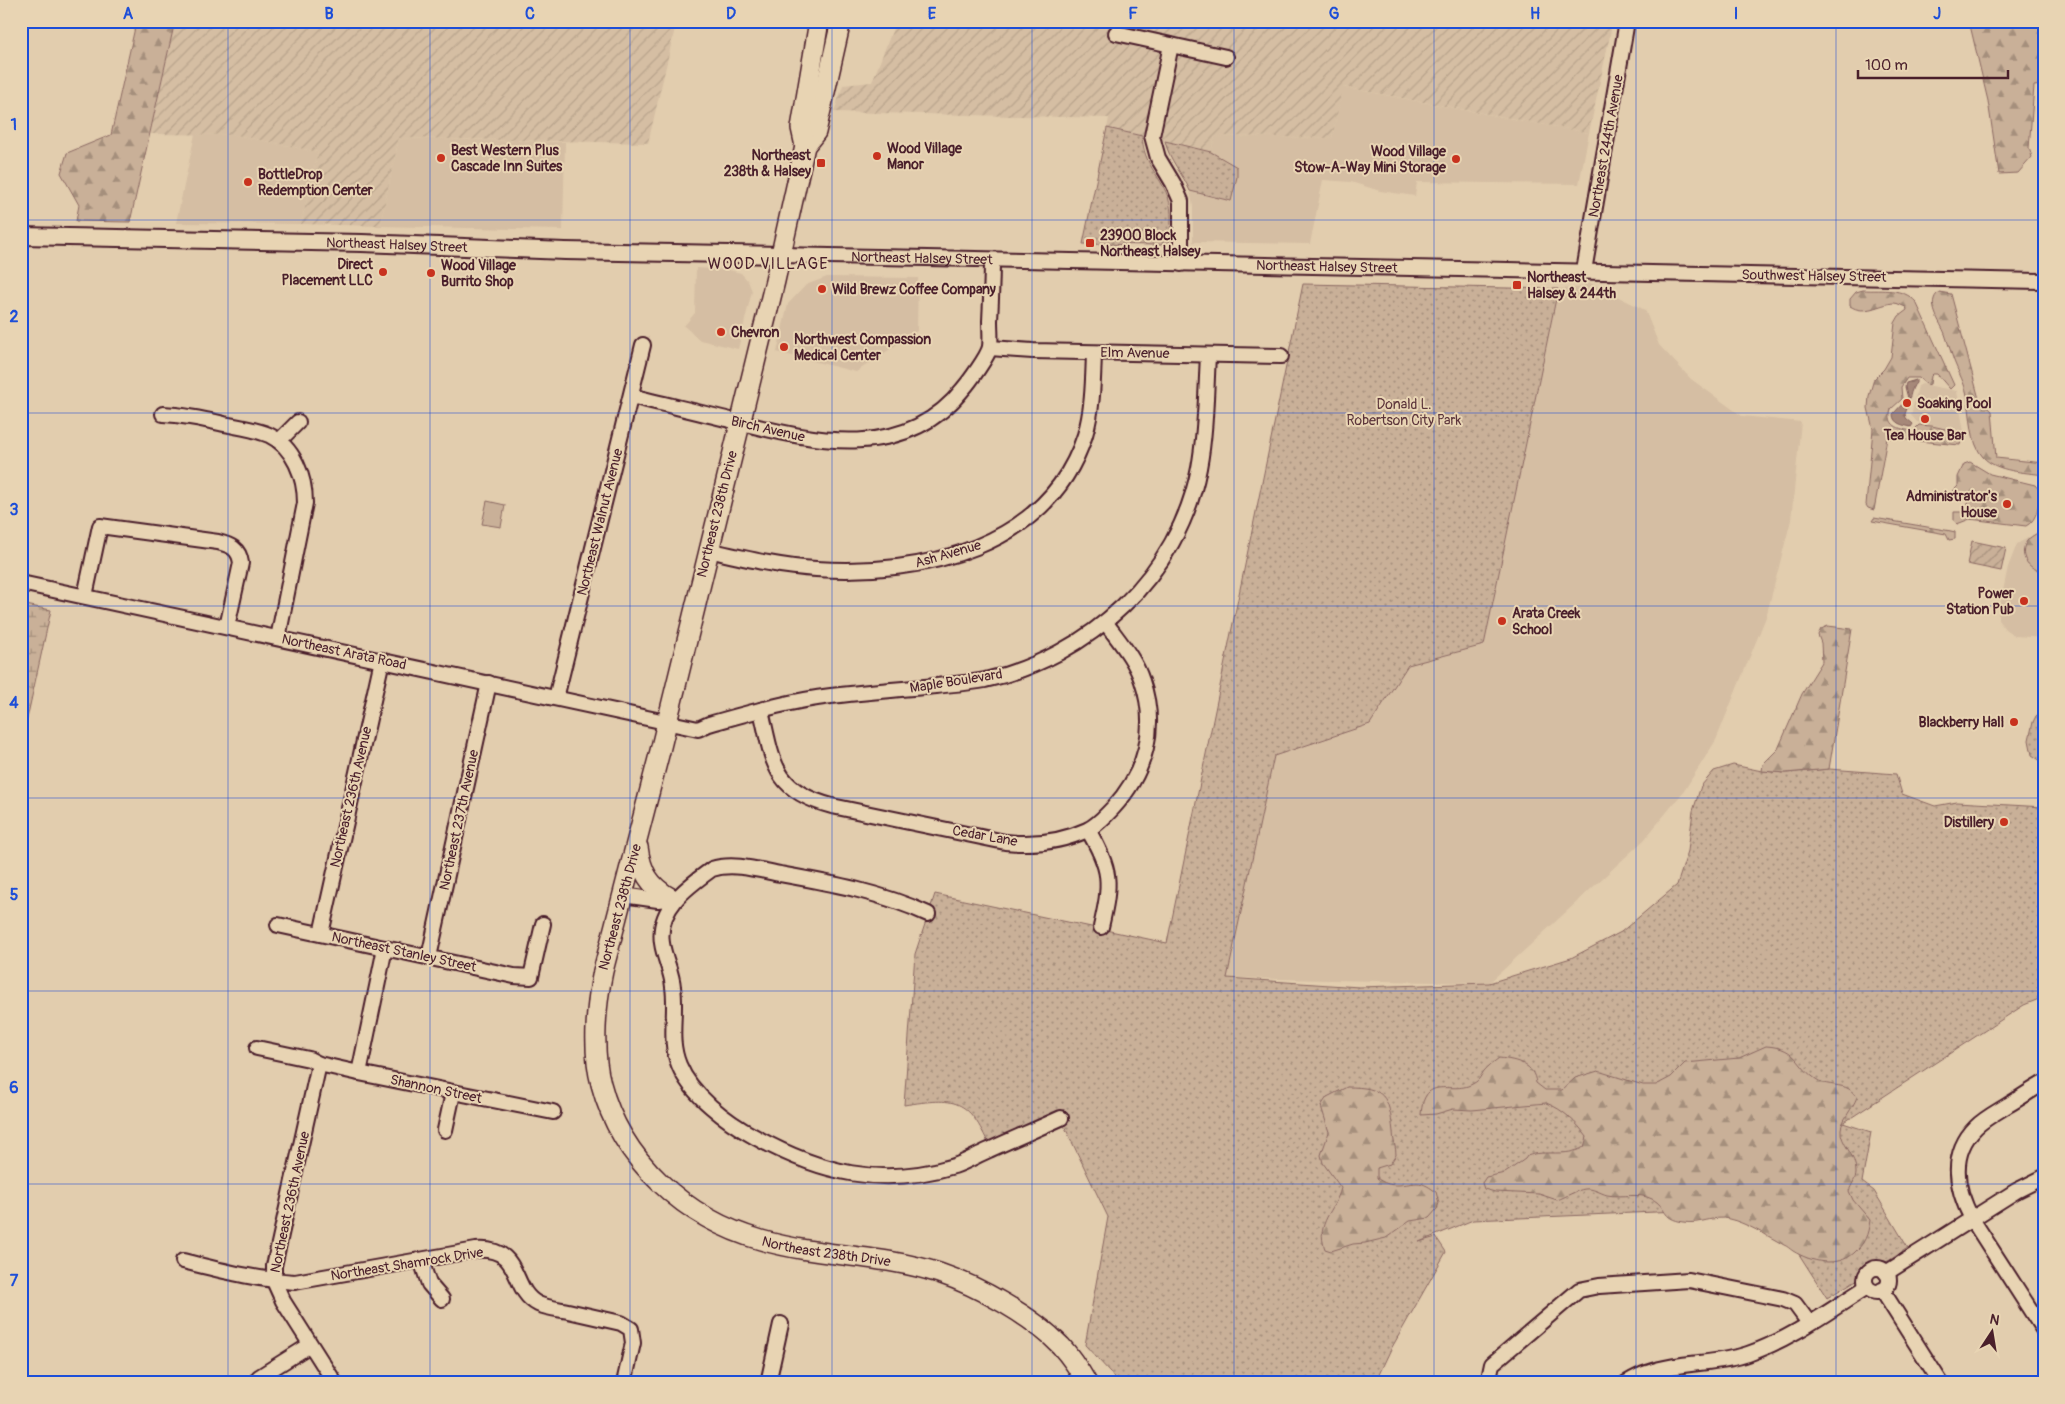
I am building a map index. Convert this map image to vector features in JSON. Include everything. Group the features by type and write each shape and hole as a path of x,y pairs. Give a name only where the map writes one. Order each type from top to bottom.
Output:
{"highway":[{"name":"Northeast 238th Drive","path":"805,146 801,128 819,21"},
{"name":"Northeast 238th Drive","path":"841,21 816,132 805,146 708,550 675,724 638,838 599,992 597,1030 600,1082 618,1126 632,1149 654,1178 697,1212 739,1233 787,1246 912,1265 966,1284 1017,1312 1042,1330 1061,1346 1087,1383"},
{"path":"638,838 642,870 651,884 673,898"}],"main road":[{"name":"Northeast Halsey Street","path":"21,236 362,243 565,251 780,255"}],"street":[{"name":"Northeast 244th Avenue","path":"1584,271 1627,21"},
{"path":"1116,33 1226,57"},
{"path":"1171,45 1152,136 1158,158 1173,183 1181,202 1181,264"},
{"name":"Northeast Halsey Street","path":"780,255 1584,271"},
{"path":"990,348 992,260"},
{"name":"Southwest Halsey Street","path":"1584,271 2044,281"},
{"name":"Northeast Walnut Avenue","path":"556,698 643,345"},
{"name":"Birch Avenue","path":"631,396 740,422 773,432 812,439 858,440 903,433 927,422 951,403 968,383 990,348"},
{"name":"Elm Avenue","path":"990,348 1033,351 1281,356"},
{"name":"Ash Avenue","path":"708,550 761,562 796,567 873,570 928,562 973,548 1012,530 1045,503 1071,467 1085,435 1089,417 1094,352"},
{"name":"Maple Boulevard","path":"675,724 698,722 709,724 802,700 984,680 1028,667 1058,654 1106,623 1152,573 1173,540 1184,515 1199,469 1203,442 1208,355"},
{"path":"163,414 186,415 256,430 269,435 287,449 299,469 305,492 305,503 278,638"},
{"path":"279,441 298,422"},
{"path":"85,596 100,526 218,542 236,549 241,563 227,627"},
{"name":"Northeast Arata Road","path":"21,583 675,724"},
{"name":"Cedar Lane","path":"760,710 772,759 778,771 794,790 817,802 1020,843 1050,842 1088,830 1101,820 1132,785 1144,760 1150,725 1147,699 1142,680 1128,653 1106,623"},
{"name":"Northeast 236th Avenue","path":"321,934 382,660"},
{"name":"Northeast 237th Avenue","path":"429,957 489,683"},
{"path":"1088,830 1098,847 1108,873 1108,896 1101,928"},
{"path":"623,895 658,900 673,898 712,869 719,866 744,867 852,887 928,914"},
{"path":"673,898 666,914 662,932 662,944 672,979 674,995 672,1039 679,1067 708,1104 744,1131 815,1165 841,1173 871,1176 933,1171 956,1165 1061,1118"},
{"name":"Northeast Stanley Street","path":"278,925 514,976 531,976 543,924"},
{"path":"359,1073 385,948"},
{"name":"Shannon Street","path":"257,1048 310,1059 319,1064 359,1073 553,1112"},
{"name":"Northeast 236th Avenue","path":"274,1280 274,1266 319,1064"},
{"path":"2042,1323 1972,1219 1962,1200 1957,1176 1961,1153 1972,1132 1986,1119 2044,1083"},
{"path":"445,1130 453,1092"},
{"path":"1886,1273 2016,1191 2044,1177"},
{"name":"Northeast Shamrock Drive","path":"183,1261 274,1280 295,1282 476,1250 499,1253 512,1264 525,1291 538,1304 621,1323 631,1329 633,1343 624,1383"},
{"path":"422,1260 429,1284 442,1299"},
{"path":"1879,1269 1886,1273 1888,1282 1882,1290 1872,1291 1867,1287 1865,1278 1870,1271 1879,1269"},
{"path":"274,1280 283,1301 335,1383"},
{"path":"1488,1383 1492,1364 1504,1353 1579,1290 1599,1286 1689,1280 1783,1299 1795,1304 1809,1323"},
{"path":"1626,1383 1646,1373 1748,1354 1794,1333 1867,1287"},
{"path":"1882,1290 1941,1383"},
{"path":"768,1383 781,1324"},
{"path":"256,1383 259,1377 310,1345"}],"shaded area":[{"path":"174,21 668,21 675,28 648,143 399,138 380,226 301,224 318,152 236,135 150,134"},
{"path":"896,21 1613,21 1589,133 1343,87 1332,138 1215,136 1211,152 1107,128 1109,118 834,112 843,85 872,82"},
{"name":"Wood Village Stow-A-Way Mini Storage","path":"1342,87 1589,133 1579,184 1417,182 1415,196 1380,191 1351,182 1323,180 1310,244 1193,242 1193,207 1190,191 1231,201 1237,167 1211,152 1215,136 1332,138"},
{"path":"195,134 236,135 318,152 301,224 176,223"},
{"path":"399,138 565,142 563,230 380,226"},
{"name":"Chevron","path":"696,268 729,270 741,273 748,281 752,291 738,349 700,340 684,326 695,313"},
{"path":"827,277 918,278 917,331 856,372 777,352 788,304 806,285"},
{"path":"1590,283 1645,310 1659,345 1691,379 1742,416 1801,422 1791,520 1766,617 1716,740 1684,791 1644,840 1489,983 1226,978 1274,756 1370,724 1408,665 1484,645 1558,289 1578,288"},
{"path":"1922,384 1957,391 1964,432 1917,422 1911,415 1918,386"},
{"path":"2044,521 2044,638 2015,636 2005,629 1998,620 2008,567 2017,544 2037,533"}],"green space":[{"path":"131,21 175,21 130,222 76,221 79,205 61,173 67,153 111,135 136,23"},
{"path":"1969,21 2044,21 2044,85 2034,86 2029,148 2032,157 2018,173 1999,174 1988,101"},
{"path":"1107,128 1142,136 1146,155 1170,202 1170,241 1161,245 1083,244"},
{"path":"1165,141 1211,152 1237,167 1237,177 1231,201 1190,191"},
{"name":"Donald L. Robertson City Park","path":"1303,284 1558,289 1484,645 1408,665 1370,724 1274,756 1227,978 1359,987 1489,983 1571,958 1621,932 1677,885 1688,851 1693,811 1701,786 1714,771 1733,765 1762,771 1786,773 1829,769 1896,774 1902,794 1935,806 1957,802 2044,807 2044,997 2024,1005 1843,1123 1871,1132 1862,1182 1874,1191 1908,1248 1886,1262 1864,1266 1858,1279 1827,1298 1756,1187 1724,1209 1473,1220 1419,1242 1436,1237 1446,1252 1391,1349 1375,1383 1117,1383 1110,1372 1085,1345 1108,1217 1060,1117 990,1147 975,1119 967,1110 958,1105 936,1101 904,1105 915,954 935,894 1167,943"},
{"path":"1863,290 1899,292 1911,297 1916,302 1954,385 1950,389 1937,374 1931,376 1930,384 1927,385 1919,378 1907,378 1901,387 1902,399 1891,409 1890,419 1892,423 1899,428 1913,431 1919,425 1932,426 1959,432 1962,436 1960,445 1887,438 1874,510 1866,505 1873,429 1868,408 1869,396 1874,379 1884,369 1891,357 1895,323 1899,316 1907,310 1906,307 1897,303 1867,310 1856,309 1850,306 1850,299 1856,292"},
{"path":"1939,292 1951,294 1979,399 1992,411 1996,458 2044,463 2044,475 1996,466 1983,457 1979,451 1973,436 1966,389 1935,313 1933,302"},
{"path":"1970,462 1990,474 2035,485 2040,491 2037,511 2033,520 2026,526 1970,519 1957,524 1954,521 1954,512 1966,512 1969,498 1968,495 1964,496 1963,499 1957,501 1954,498 1953,491 1958,486 1958,477 1964,464"},
{"path":"487,501 505,505 501,527 482,524"},
{"path":"1874,518 1955,532 1955,539 1949,540 1946,534 1872,521"},
{"path":"2044,524 2044,571 2042,571 2028,564 2023,551 2027,541 2040,531"},
{"path":"1972,541 2006,548 2001,571 1967,564"},
{"path":"21,604 51,610 21,746"},
{"path":"1828,626 1852,629 1829,769 1786,773 1762,771 1763,764 1778,749 1802,694 1822,662 1821,643 1818,635 1821,629"},
{"path":"2044,709 2044,763 2032,755 2029,740 2033,722 2036,716"},
{"path":"1766,1046 1785,1050 1819,1081 1846,1087 1857,1097 1843,1122 1841,1134 1856,1167 1855,1178 1849,1191 1853,1200 1870,1220 1867,1234 1861,1246 1847,1258 1840,1261 1824,1262 1800,1255 1757,1230 1729,1219 1718,1218 1690,1223 1676,1220 1668,1216 1657,1202 1647,1197 1636,1195 1613,1196 1585,1189 1557,1200 1539,1194 1495,1192 1484,1189 1482,1183 1486,1177 1505,1173 1527,1156 1541,1153 1570,1152 1584,1147 1587,1137 1579,1127 1564,1113 1546,1103 1472,1110 1453,1109 1436,1114 1421,1115 1423,1102 1428,1093 1434,1089 1466,1087 1479,1079 1487,1067 1499,1058 1524,1064 1532,1071 1536,1083 1545,1090 1562,1090 1575,1078 1598,1071 1643,1085 1656,1085 1671,1077 1685,1063 1739,1058"},
{"path":"1347,1087 1370,1089 1383,1096 1387,1102 1396,1155 1390,1164 1377,1168 1377,1178 1392,1185 1417,1183 1430,1187 1436,1192 1439,1203 1437,1209 1429,1218 1410,1221 1386,1238 1353,1244 1331,1251 1325,1249 1322,1231 1341,1188 1323,1163 1321,1155 1329,1132 1321,1106 1327,1097"}],"water":[{"name":"Soaking Pool","path":"1916,380 1905,414 1906,418 1913,424 1911,427 1897,422 1893,414 1908,398 1905,387 1906,383"}],"place":[{"name":"Wood Village Manor","path":"877,156"},
{"name":"Best Western Plus Cascade Inn Suites","path":"441,158"},
{"name":"Wood Village Stow-A-Way Mini Storage","path":"1456,159"},
{"name":"Northeast 238th & Halsey","path":"821,163"},
{"name":"BottleDrop Redemption Center","path":"248,182"},
{"name":"23900 Block Northeast Halsey","path":"1090,243"},
{"name":"Direct Placement LLC","path":"383,272"},
{"name":"Wood Village Burrito Shop","path":"431,273"},
{"name":"Northeast Halsey & 244th","path":"1517,285"},
{"name":"Wild Brewz Coffee Company","path":"822,289"},
{"name":"Chevron","path":"721,332"},
{"name":"Northwest Compassion Medical Center","path":"784,347"},
{"name":"Soaking Pool","path":"1907,403"},
{"name":"Tea House Bar","path":"1925,419"},
{"name":"Administrator's House","path":"2007,504"},
{"name":"Power Station Pub","path":"2024,601"},
{"name":"Arata Creek School","path":"1502,621"},
{"name":"Blackberry Hall","path":"2014,722"},
{"name":"Distillery","path":"2004,822"}],"district":[{"name":"WOOD VILLAGE","path":"768,264"}]}
